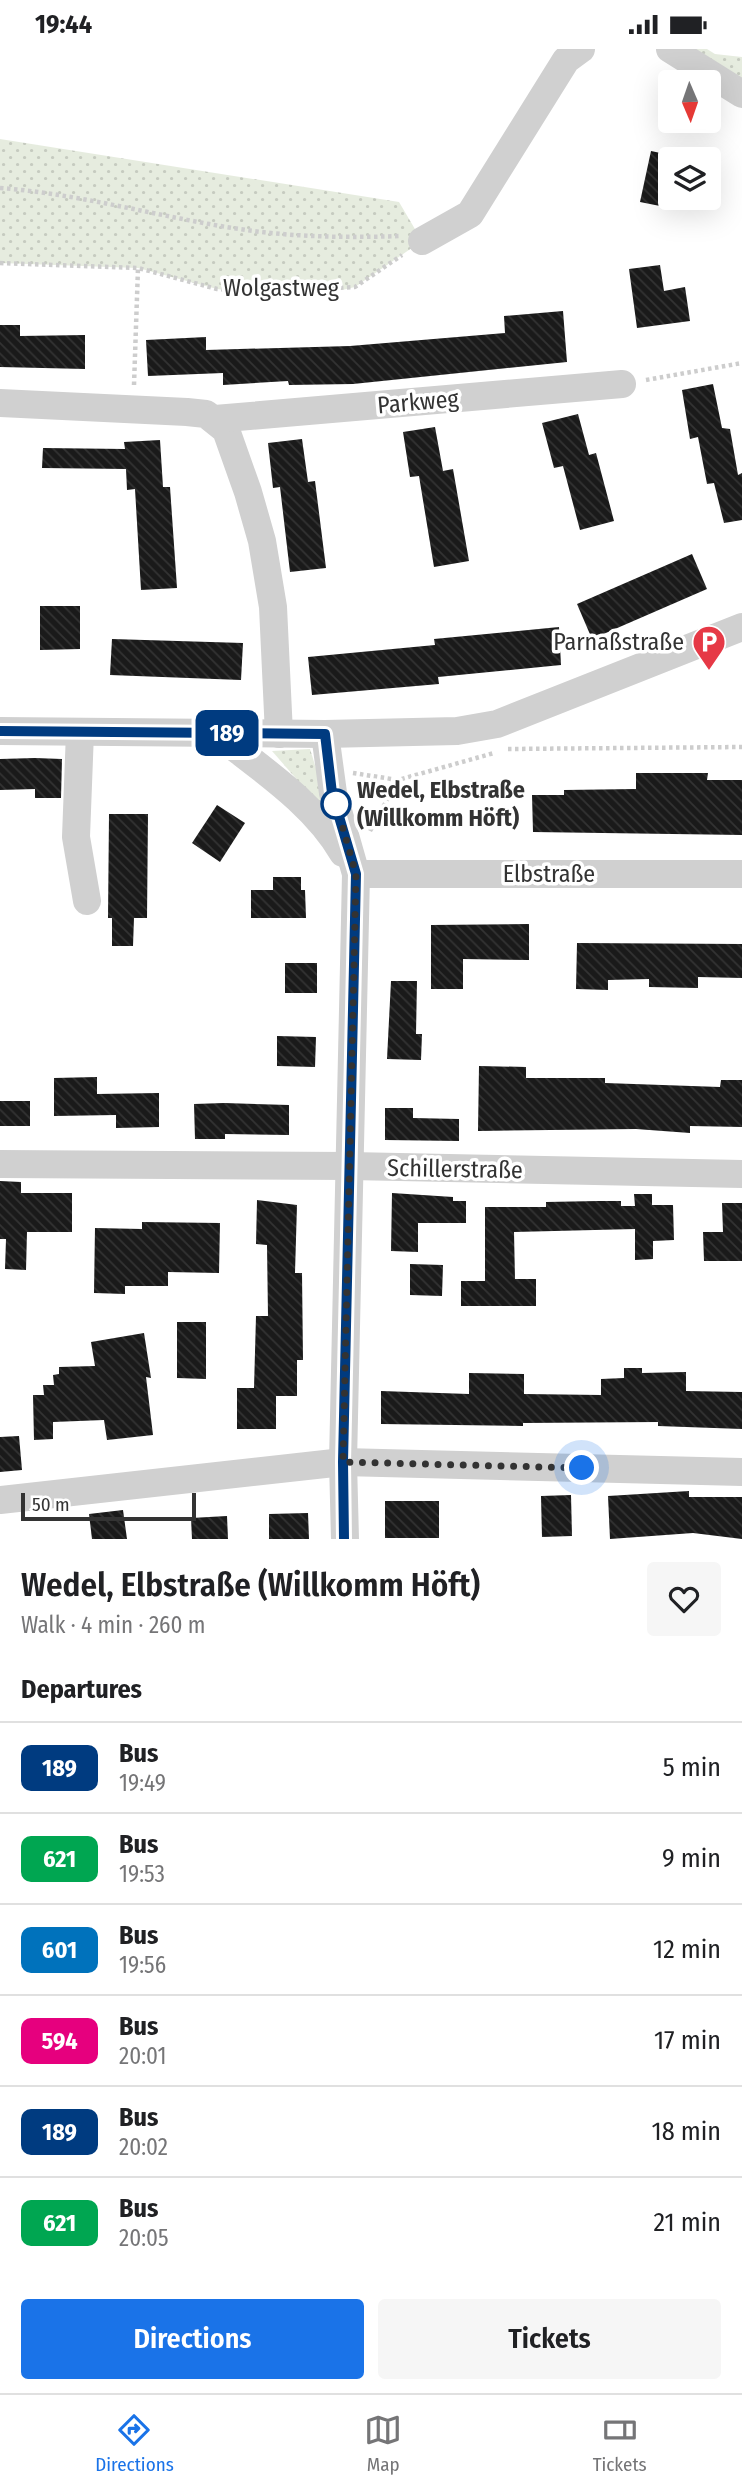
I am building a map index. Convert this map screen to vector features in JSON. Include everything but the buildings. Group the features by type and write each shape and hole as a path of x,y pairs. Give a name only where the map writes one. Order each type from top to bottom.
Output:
{"street":[{"path":"422,241 470,213 565,60 581,49"},
{"path":"670,49 742,95"},
{"name":"Parkweg","path":"0,403 134,407 206,414 215,419 622,384"},
{"path":"215,419 226,430 232,442 262,541 273,607 279,734"},
{"path":"0,731 325,734 457,731 497,724 742,627"},
{"path":"80,732 76,837 88,901"},
{"path":"216,733 292,794 334,836 356,874"},
{"path":"325,734 332,793 356,874 343,1462 345,1539"},
{"name":"Elbstraße","path":"356,874 742,874"},
{"name":"Schillerstraße","path":"0,1164 350,1166 742,1174"},
{"path":"0,1500 343,1462 742,1472"}],"path":[{"path":"0,188 36,191 240,229 339,238 410,235 422,241"},
{"name":"Wolgastweg","path":"0,263 138,268 217,289 241,292 299,288 342,290 355,287 422,241"},
{"path":"134,407 138,268"},
{"path":"622,384 742,363"},
{"path":"508,749 742,747"},
{"path":"368,833 398,780"}],"shaded area":[{"path":"670,49 707,49 715,54 742,57 742,91 721,79 721,70 706,70"},
{"path":"0,139 399,202 422,241 355,287 342,290 299,288 241,292 217,289 138,268 0,263"},
{"path":"310,749 328,807 313,798 272,751"}],"bus line":[{"name":"189","path":"0,731 325,734 332,793 356,874 343,1462 344,1539"}],"place":[{"name":"Parnaßstraße","path":"709,672"},
{"name":"Wedel, Elbstraße (Willkomm Höft)","path":"336,804"}],"route":[{"path":"336,804 356,874 343,1462 582,1468"}]}
